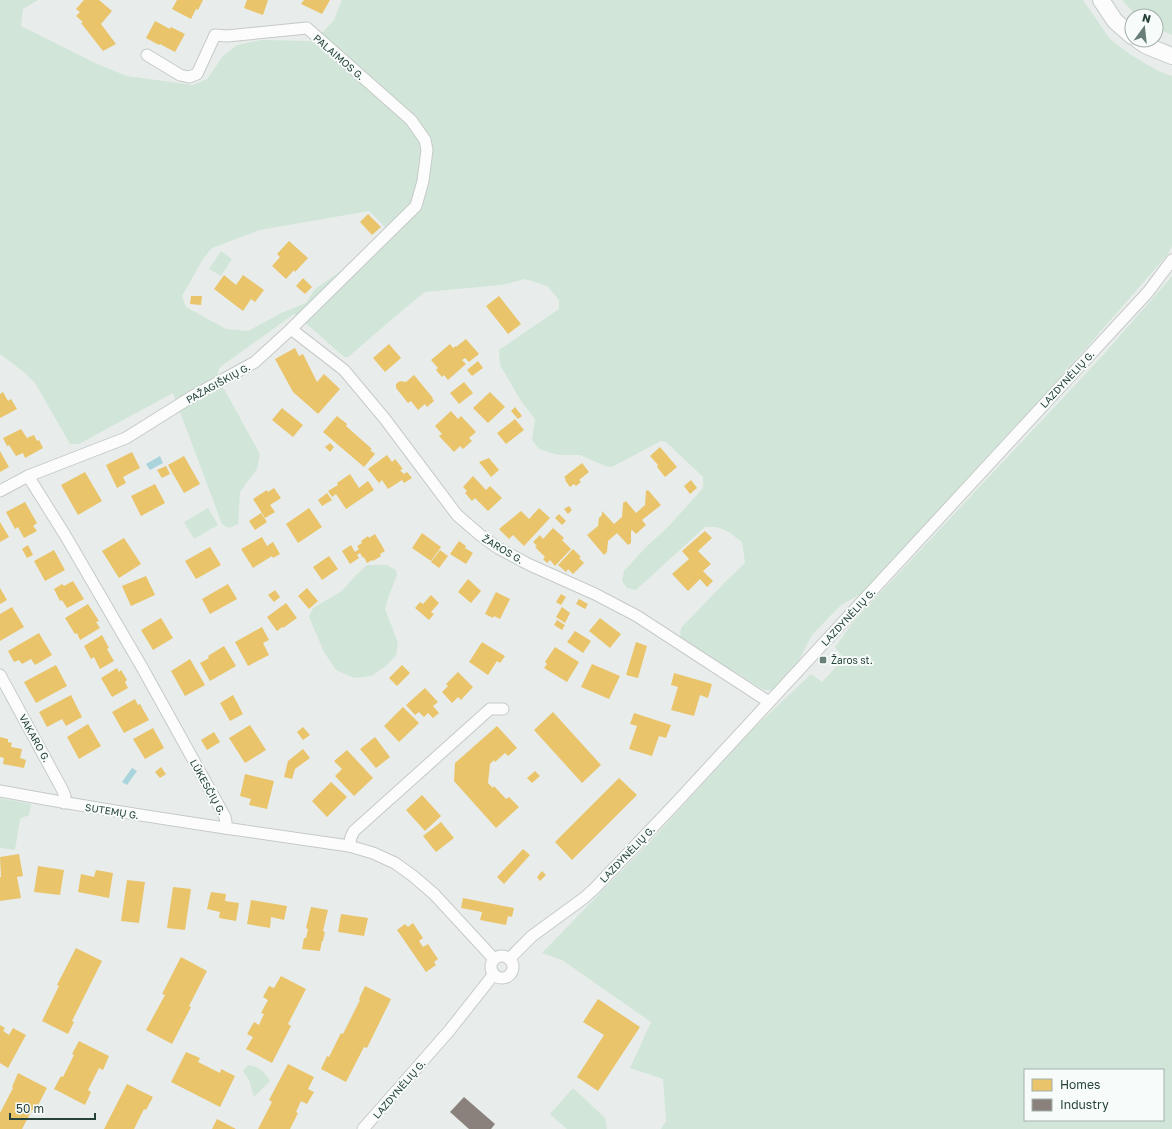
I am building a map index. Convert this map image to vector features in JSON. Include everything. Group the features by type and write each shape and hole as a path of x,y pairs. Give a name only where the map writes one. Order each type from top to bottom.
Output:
{"street":[{"path":"1101,0 1115,21 1124,29"},
{"name":"PALAIMOS G.","path":"147,56 180,75 189,77 197,74 215,35 227,36 306,28 411,120 420,131 425,140 427,150 423,181"},
{"path":"1152,48 1172,56"},
{"name":"PAŽAGIŠKIŲ G.","path":"0,491 28,476 126,438 194,396 255,362 291,329 416,206 423,181"},
{"name":"LAZDYNĖLIŲ G.","path":"509,959 532,936 584,898 595,888 675,804 1148,292 1172,260"},
{"name":"ŽAROS G.","path":"291,329 344,370 385,419 457,515 478,534 498,548 530,565 595,594 637,616 768,702"},
{"name":"LŪKESČIŲ G.","path":"28,476 65,535 143,669 225,817 225,828 349,846 373,853 395,863 414,876 434,894 494,959"},
{"name":"VAKARO G.","path":"0,675 62,789 65,796 64,803"},
{"path":"349,846 354,831 490,709 503,709"},
{"name":"SUTEMŲ G.","path":"0,791 64,803 225,828"},
{"path":"499,956 504,956 509,959 513,968 511,973 502,978 494,974 491,969 491,964 494,959 499,956"},
{"name":"LAZDYNĖLIŲ G.","path":"363,1129 445,1036 494,974"}],"green space":[{"path":"0,0 38,0 23,9 21,26 97,64 127,76 193,85 207,79 223,56 237,45 261,40 314,41 334,20 342,0 1083,0 1110,39 1131,55 1158,71 1172,76 1172,246 1168,254 1081,354 961,487 861,594 841,605 812,635 798,662 777,687 771,690 764,690 680,638 681,628 745,563 742,542 733,535 721,528 705,527 636,590 627,588 622,581 624,571 646,547 669,526 703,488 703,477 666,442 661,441 612,467 605,466 580,455 558,455 539,449 532,440 535,419 521,401 500,365 499,350 559,309 559,300 547,286 525,279 502,285 425,292 348,357 344,357 294,314 219,368 218,378 260,454 257,469 240,492 238,524 229,528 222,524 173,393 79,444 70,444 35,383 25,373 0,354","holes":["369,211 387,229 341,271 315,289 306,303 281,313 248,331 226,329 186,307 182,296 203,259 212,248 260,230"]},
{"path":"1122,0 1172,0 1172,35 1164,32 1164,8 1130,8"},
{"path":"221,251 232,259 221,276 209,269"},
{"path":"1172,276 1172,1129 661,1129 666,1121 663,1079 630,1068 651,1022 562,960 542,953 659,832 750,732 811,674 822,682 844,658 835,647 853,622 1103,355"},
{"path":"208,508 218,525 194,539 184,522"},
{"path":"367,565 387,565 396,570 397,575 385,609 398,643 396,655 386,666 371,676 354,678 336,670 324,652 309,617 313,608 342,591"},
{"path":"0,798 31,804 29,815 20,819 15,850 0,848"},
{"path":"248,1065 261,1070 270,1081 254,1097 249,1080 243,1071"},
{"path":"573,1088 605,1118 607,1129 567,1129 550,1114"}],"water":[{"path":"160,456 163,463 150,470 146,464"},
{"path":"132,768 137,771 127,785 122,782"}],"building: Homes":[{"path":"84,0 99,0 112,11 101,24 116,44 103,51 81,23 83,22 76,16 80,12 76,9"},
{"path":"177,0 203,0 191,19 172,9"},
{"path":"247,0 268,0 263,15 244,8"},
{"path":"304,0 330,0 322,14 301,4"},
{"path":"155,21 170,29 171,27 185,34 175,52 146,38"},
{"path":"368,214 381,227 372,235 360,222"},
{"path":"289,241 308,258 286,279 272,266 280,257 277,254"},
{"path":"224,275 236,285 243,275 264,290 255,302 251,299 243,311 214,289"},
{"path":"303,278 312,287 305,294 296,286"},
{"path":"191,296 202,296 201,305 190,304"},
{"path":"499,296 521,324 508,334 486,306"},
{"path":"466,339 479,354 469,362 465,358 462,360 466,364 448,380 444,375 442,377 436,370 438,368 431,360 450,344 453,348"},
{"path":"389,344 401,358 385,372 373,358"},
{"path":"295,348 299,356 303,354 317,382 324,374 340,389 318,414 293,392 275,359"},
{"path":"478,361 483,368 472,376 467,370"},
{"path":"414,375 434,401 427,407 425,404 418,410 411,401 408,403 396,388 396,384 400,381 406,382"},
{"path":"464,382 473,393 459,404 450,393"},
{"path":"3,392 8,401 11,399 17,409 0,418 0,394"},
{"path":"490,392 505,407 488,423 473,408"},
{"path":"515,407 522,416 518,419 511,411"},
{"path":"282,408 303,425 293,437 272,420"},
{"path":"451,411 458,419 461,416 476,432 469,438 472,441 463,449 460,446 454,452 439,436 442,434 435,426"},
{"path":"337,416 372,449 370,450 375,454 364,467 323,432"},
{"path":"515,419 524,430 506,444 497,433"},
{"path":"21,429 27,438 34,435 37,441 39,440 43,448 25,458 23,453 16,456 9,445 7,446 3,438"},
{"path":"330,443 334,447 330,452 325,447"},
{"path":"660,447 677,467 665,477 657,467 658,465 650,456"},
{"path":"0,451 9,467 0,472"},
{"path":"132,452 140,468 123,477 126,483 117,488 106,465"},
{"path":"387,455 392,462 395,459 403,469 400,470 404,474 407,472 412,478 404,483 402,480 388,489 382,480 379,483 368,469"},
{"path":"184,456 200,484 184,493 168,465"},
{"path":"489,458 499,470 491,477 479,462"},
{"path":"582,463 589,472 579,480 581,482 576,486 574,484 570,487 564,477"},
{"path":"166,466 170,474 162,478 157,470"},
{"path":"85,472 102,501 78,515 61,485"},
{"path":"350,474 359,488 368,481 374,490 346,509 336,494 332,497 328,491 338,485 337,483"},
{"path":"473,476 486,490 490,486 502,498 488,511 475,498 472,501 465,493 467,491 463,487"},
{"path":"691,480 697,488 690,494 684,486"},
{"path":"155,484 165,503 141,516 131,496"},
{"path":"274,488 281,498 270,505 275,512 265,518 253,499 267,490 268,492"},
{"path":"648,490 661,505 642,520 646,525 636,534 632,530 631,531 631,543 628,545 617,533 608,541 607,552 604,555 587,535 598,526 602,511 614,524 622,517 623,503 626,501 636,513 645,505 646,491"},
{"path":"327,493 332,500 322,506 318,500"},
{"path":"25,502 37,523 33,526 37,531 24,538 18,527 15,529 6,512"},
{"path":"569,506 572,510 568,514 564,509"},
{"path":"309,508 322,527 298,543 286,524"},
{"path":"539,508 550,518 524,546 513,535 509,539 499,529 521,511 529,519"},
{"path":"261,513 267,522 255,530 249,521"},
{"path":"559,514 566,521 562,525 555,518"},
{"path":"0,522 9,537 0,542"},
{"path":"553,528 564,538 562,540 571,549 555,566 550,560 547,563 543,559 545,557 535,547 537,546 533,542 540,535 543,539"},
{"path":"705,531 712,538 698,551 711,564 703,571 713,581 707,587 700,579 688,591 672,574 689,559 682,551"},
{"path":"422,533 441,547 431,561 412,548"},
{"path":"375,534 385,551 380,554 381,556 367,563 360,553 357,555 359,558 350,564 342,551 351,545 355,552 359,549 357,546 362,543 361,541 368,536 369,538"},
{"path":"262,537 267,546 273,542 280,554 273,558 272,556 253,568 241,549"},
{"path":"124,538 141,564 119,578 102,551"},
{"path":"459,541 466,546 465,548 473,553 466,564 450,554"},
{"path":"28,545 33,555 27,558 22,549"},
{"path":"210,547 221,565 196,579 185,561"},
{"path":"573,549 581,557 579,558 584,563 573,574 568,569 566,572 558,565"},
{"path":"54,550 65,570 45,581 34,561"},
{"path":"440,550 448,556 439,568 431,562"},
{"path":"329,556 338,569 322,580 313,567"},
{"path":"146,576 155,595 131,606 122,586"},
{"path":"468,579 481,591 471,603 458,592"},
{"path":"73,581 84,599 67,608 62,600 60,601 54,589 62,584 64,586"},
{"path":"228,584 237,599 210,614 202,599"},
{"path":"0,588 7,600 0,604"},
{"path":"307,588 318,601 309,609 298,596"},
{"path":"275,590 280,597 274,602 268,595"},
{"path":"496,592 510,599 500,619 494,616 493,618 485,614"},
{"path":"561,594 566,597 561,605 556,602"},
{"path":"431,595 439,603 431,612 434,614 429,620 415,608 420,602 423,604"},
{"path":"579,599 588,604 585,609 576,604"},
{"path":"286,603 297,618 277,631 267,617"},
{"path":"88,604 99,621 96,622 100,628 80,640 77,633 75,634 65,618"},
{"path":"12,607 24,627 0,641 0,614"},
{"path":"562,607 570,613 565,623 556,617"},
{"path":"161,618 173,638 153,650 141,630"},
{"path":"600,618 621,634 610,648 589,631"},
{"path":"557,620 565,625 562,630 554,625"},
{"path":"262,627 269,640 263,643 269,655 248,666 235,642"},
{"path":"575,631 591,641 583,653 567,642"},
{"path":"39,633 52,655 35,665 31,659 22,664 19,660 14,662 8,651"},
{"path":"102,635 109,648 107,649 114,661 100,669 94,657 91,659 84,646"},
{"path":"482,642 505,656 500,663 497,661 488,675 469,662"},
{"path":"636,642 647,646 638,678 626,675"},
{"path":"224,646 236,666 210,681 200,663"},
{"path":"555,647 579,662 567,682 544,668 547,664 545,662"},
{"path":"190,659 205,685 185,696 171,671"},
{"path":"592,664 620,676 609,699 581,687"},
{"path":"56,665 67,686 36,703 24,682"},
{"path":"402,665 410,673 397,686 389,678"},
{"path":"117,668 119,672 121,670 127,680 125,682 128,688 112,697 101,678"},
{"path":"458,672 473,687 461,700 458,697 452,703 442,692 448,686 446,684"},
{"path":"674,673 712,684 708,698 700,695 694,716 671,710 678,687 671,685"},
{"path":"425,688 438,702 433,706 439,713 433,718 428,713 424,717 419,712 415,715 406,705"},
{"path":"71,695 82,717 66,726 62,719 47,727 39,712"},
{"path":"233,695 243,714 230,721 220,703"},
{"path":"135,699 138,705 140,704 149,720 124,733 112,712"},
{"path":"403,707 419,723 399,742 384,726"},
{"path":"553,712 601,765 582,783 534,730"},
{"path":"634,713 671,725 666,738 659,736 652,756 629,749 637,726 630,724"},
{"path":"88,724 101,746 79,759 67,737"},
{"path":"250,725 266,750 245,763 229,738"},
{"path":"497,726 517,748 508,756 505,753 495,762 494,760 490,764 488,783 493,788 494,786 506,799 509,797 519,807 496,828 454,781 455,763"},
{"path":"303,727 310,735 303,740 297,732"},
{"path":"153,728 164,748 145,759 133,739"},
{"path":"214,732 220,742 207,750 201,740"},
{"path":"0,737 8,739 8,742 12,743 11,747 22,749 20,758 26,760 24,768 3,764 4,758 0,757"},
{"path":"375,737 390,757 376,768 360,749"},
{"path":"303,749 310,758 295,769 292,779 284,777 288,761"},
{"path":"347,750 373,778 354,796 335,776 342,769 334,761"},
{"path":"161,767 166,774 160,778 155,772"},
{"path":"535,771 540,776 532,783 527,778"},
{"path":"245,774 274,781 267,809 249,805 251,799 240,796"},
{"path":"619,778 637,795 572,860 555,842"},
{"path":"331,782 347,797 327,817 312,801"},
{"path":"422,795 441,816 425,831 406,810"},
{"path":"441,822 454,838 436,852 423,836"},
{"path":"523,849 530,855 504,884 497,877"},
{"path":"19,854 23,876 17,877 21,898 0,901 0,857"},
{"path":"38,866 64,870 60,895 34,892"},
{"path":"96,870 113,873 109,898 78,892 81,874 94,877"},
{"path":"542,871 546,875 540,881 537,877"},
{"path":"127,880 145,882 139,923 121,921"},
{"path":"173,887 191,889 185,930 167,928"},
{"path":"211,892 226,894 225,901 239,903 236,921 219,918 220,912 207,909"},
{"path":"463,898 514,908 512,917 508,916 506,925 480,920 482,912 461,908"},
{"path":"251,900 287,906 284,920 271,917 270,928 247,924"},
{"path":"311,907 328,910 323,931 325,932 320,951 302,949 304,938 306,938 308,929 306,928"},
{"path":"341,914 368,918 364,936 338,932"},
{"path":"413,923 423,938 419,941 423,947 428,944 438,959 434,962 436,965 426,972 397,930 405,924 408,927"},
{"path":"76,948 102,961 72,1021 74,1022 68,1034 42,1021 59,986 57,985"},
{"path":"181,957 207,971 172,1044 146,1030 165,995 162,994"},
{"path":"281,976 306,989 288,1024 291,1026 272,1063 246,1049 253,1037 247,1034 254,1022 259,1025 264,1014 261,1013 268,1000 263,997 269,986 274,988"},
{"path":"365,986 391,999 367,1048 364,1047 346,1082 321,1069 341,1033 343,1034 360,1000 359,999"},
{"path":"598,999 640,1027 598,1091 577,1077 604,1035 583,1022"},
{"path":"0,1025 5,1028 3,1031 9,1035 13,1028 26,1035 8,1068 0,1063"},
{"path":"79,1041 109,1056 103,1070 99,1068 88,1090 91,1092 85,1105 54,1089 61,1076 63,1077"},
{"path":"186,1052 200,1058 198,1062 220,1073 221,1069 235,1076 220,1107 171,1082"},
{"path":"288,1064 314,1077 308,1089 314,1092 307,1104 301,1101 296,1112 298,1113 290,1129 258,1129 272,1102 269,1100"},
{"path":"18,1073 47,1088 35,1111 32,1110 22,1129 0,1129 0,1113 13,1088 12,1087"},
{"path":"127,1084 153,1097 146,1110 144,1109 134,1129 104,1129"},
{"path":"217,1119 236,1129 212,1129"}],"building: Industry":[{"path":"464,1097 495,1124 491,1129 469,1129 450,1112"}],"place":[{"name":"Žaros st.","path":"823,660"}]}
